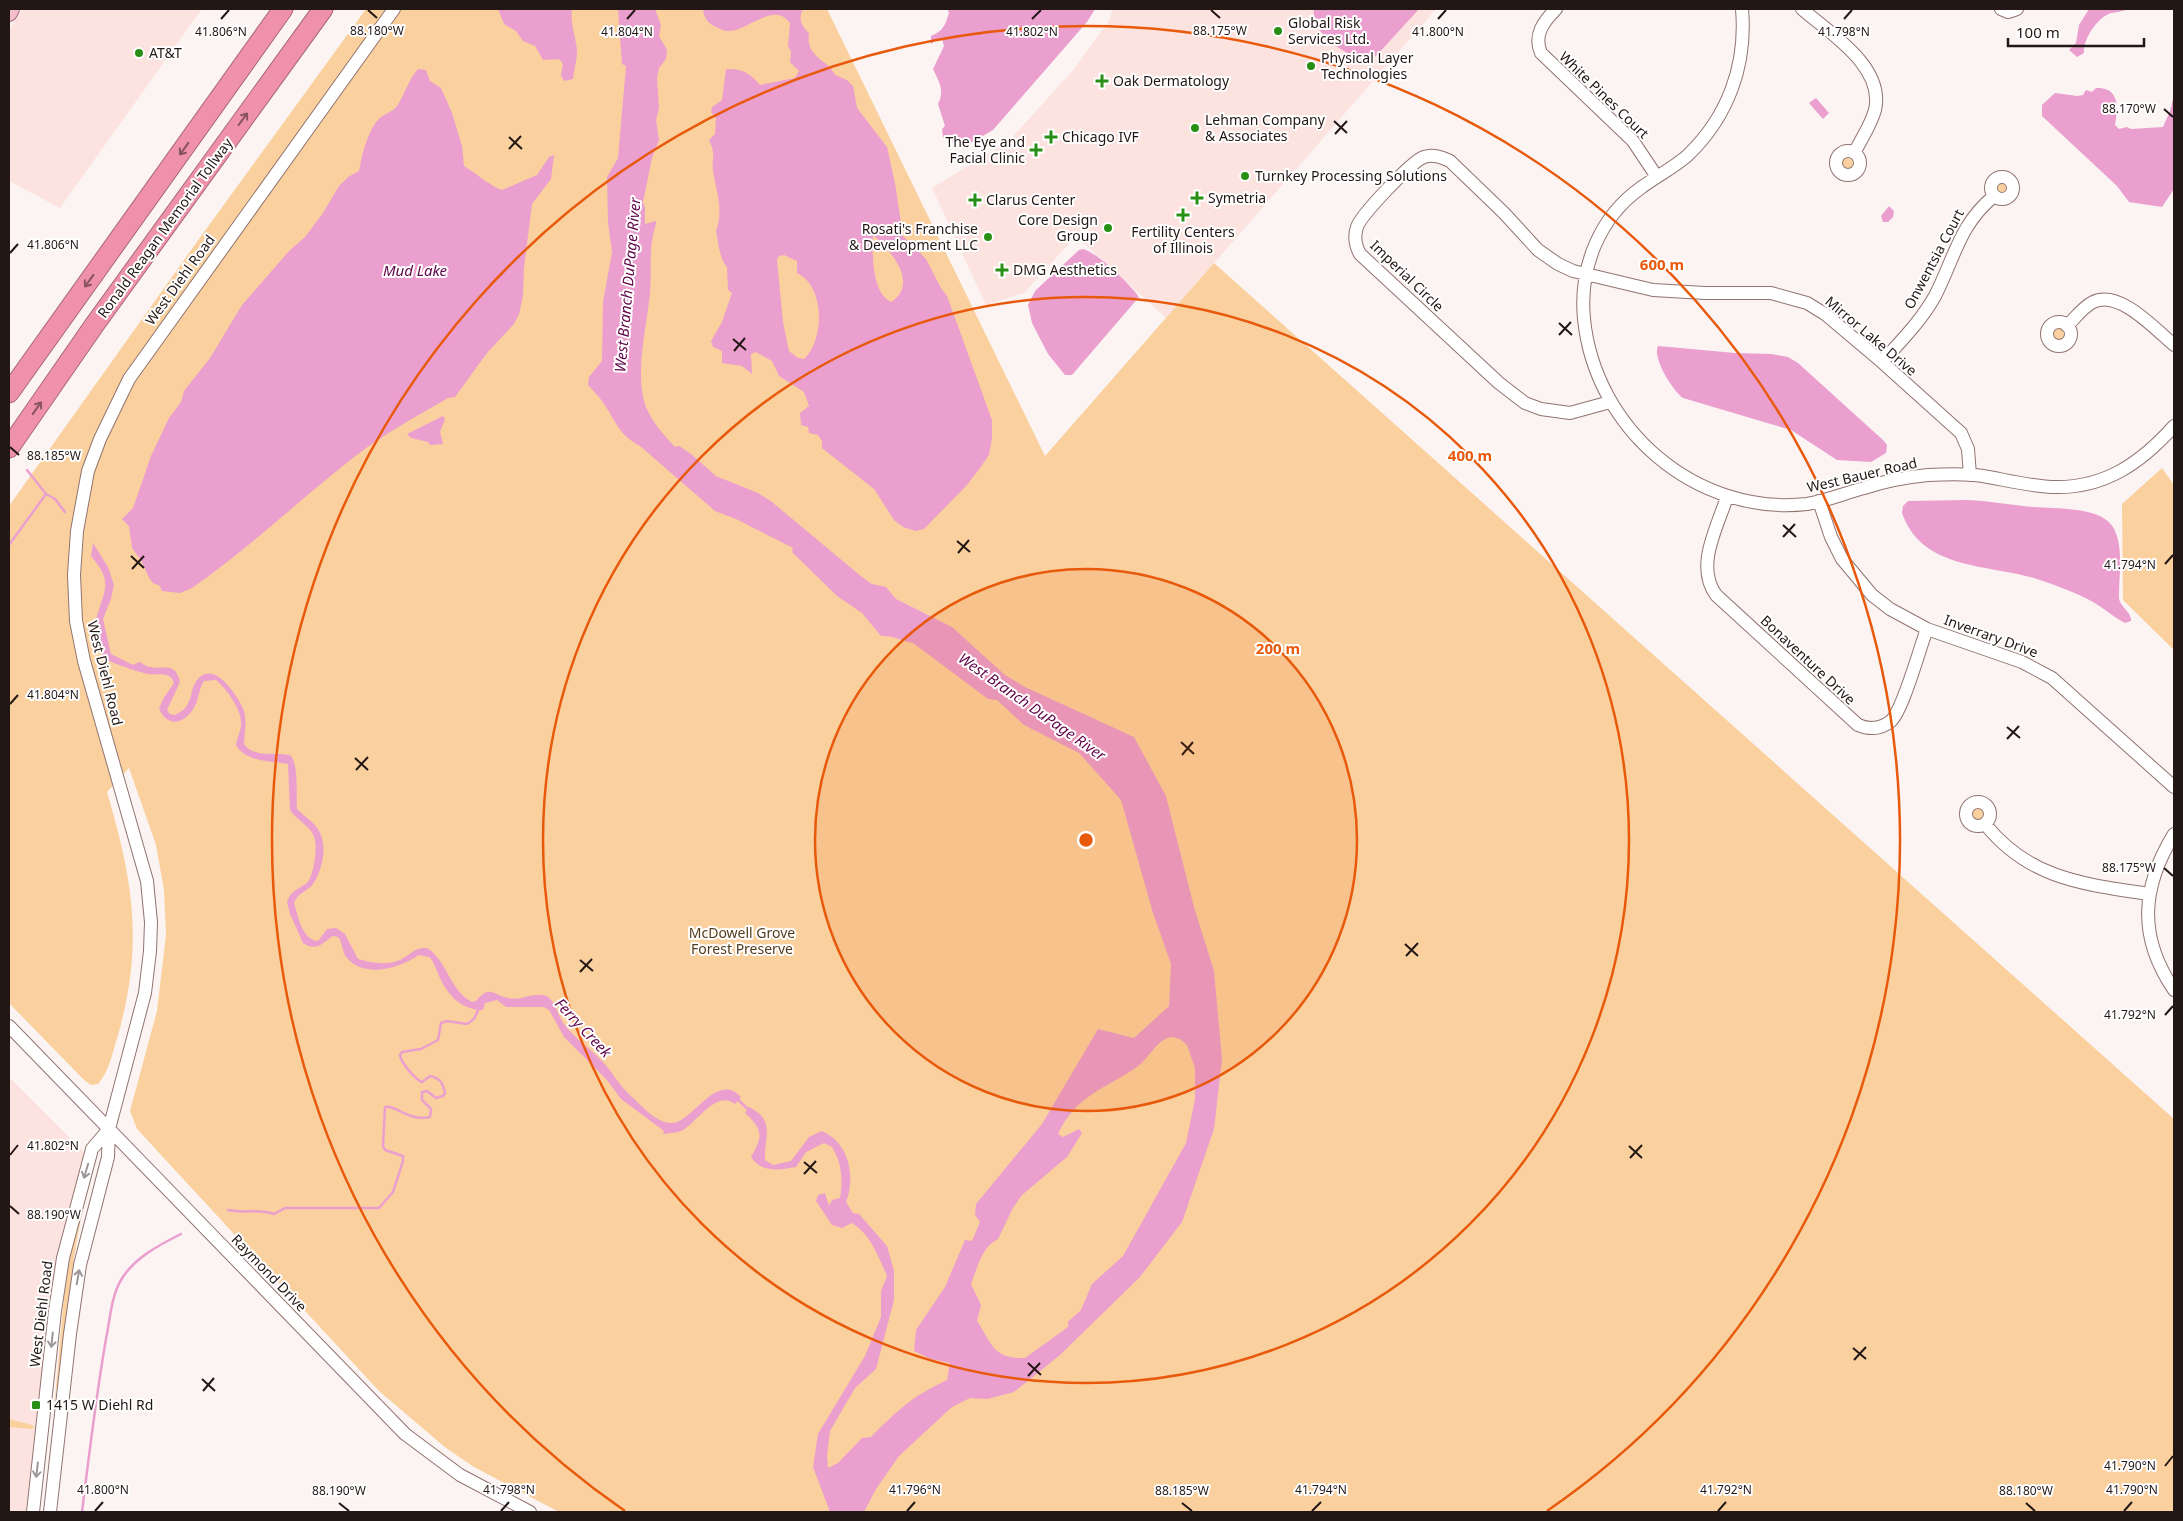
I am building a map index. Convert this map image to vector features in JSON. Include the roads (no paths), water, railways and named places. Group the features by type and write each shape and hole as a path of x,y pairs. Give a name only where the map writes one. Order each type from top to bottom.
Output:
{"highway":[{"path":"9,393 283,9"},
{"name":"Ronald Reagan Memorial Tollway","path":"9,448 95,324 323,9"}],"main road":[{"path":"9,13 11,9"}],"street":[{"name":"West Diehl Road","path":"50,1512 77,1284 88,1230 108,1157 109,1129 145,993 150,951 151,922 143,862 91,688 76,621 74,575 76,547 88,472 100,439 134,372 394,9"},
{"name":"White Pines Court","path":"1556,9 1546,20 1540,32 1538,42 1541,53 1633,142 1656,177"},
{"name":"West Bauer Road","path":"1742,9 1741,57 1736,81 1726,105 1703,140 1685,158 1624,201 1604,226 1590,255 1583,300 1586,335 1595,367 1610,402 1633,434 1651,453 1676,472 1727,497 1774,505 1819,502 1896,480 1925,475 1970,475 2052,487 2076,486 2109,478 2136,464 2174,426"},
{"path":"1802,9 1862,63 1873,78 1876,96 1874,113 1854,152"},
{"path":"2001,9 2008,12 2017,9"},
{"name":"Imperial Circle","path":"1586,275 1558,264 1542,253 1469,178 1450,161 1441,156 1424,156 1412,163 1363,216 1355,235 1358,250 1369,264 1514,396 1533,406 1555,412 1581,412 1610,402"},
{"name":"Onwentsia Court","path":"1882,362 1909,332 1934,297 1968,222 1994,196"},
{"name":"Mirror Lake Drive","path":"1586,275 1653,290 1705,293 1754,292 1790,297 1825,314 1961,433 1968,449 1970,475"},
{"path":"2067,326 2092,302 2113,300 2128,308 2174,345"},
{"name":"Bonaventure Drive","path":"1727,497 1706,565 1710,588 1858,726 1872,729 1880,728 1894,717 1927,629"},
{"name":"Inverrary Drive","path":"1819,502 1836,548 1859,582 1890,609 1927,629 2022,662 2052,678 2174,787"},
{"path":"1985,824 2005,846 2020,858 2048,873 2084,884 2149,894"},
{"path":"2174,834 2156,868 2149,894 2148,918 2150,939 2159,966 2174,990"},
{"name":"Raymond Drive","path":"9,1026 405,1434 460,1475 530,1512"},
{"name":"West Diehl Road","path":"33,1512 55,1311 63,1258 92,1149 109,1129"}],"water":[{"path":"498,9 572,9 577,51 573,79 564,81 561,75 563,64 559,59 543,60 535,46 523,41 516,31 504,24"},
{"name":"West Branch DuPage River","path":"618,9 655,9 661,25 659,36 667,50 666,59 659,68 657,78 659,108 656,120 659,140 652,158 643,202 645,224 656,221 652,241 650,293 641,365 643,394 646,407 652,418 675,447 679,446 691,454 716,476 758,493 772,502 872,584 886,587 896,599 952,627 1005,675 1025,687 1134,737 1166,796 1194,907 1214,971 1222,1059 1214,1129 1182,1222 1140,1277 1060,1355 1014,1392 987,1399 970,1398 952,1407 899,1456 876,1489 864,1512 830,1512 813,1467 818,1434 865,1356 881,1317 881,1291 887,1276 873,1246 859,1228 852,1223 842,1228 832,1225 816,1201 818,1195 825,1193 829,1206 832,1200 840,1198 841,1172 838,1159 832,1147 824,1143 806,1152 796,1167 765,1168 760,1166 751,1157 758,1143 759,1133 758,1128 745,1113 749,1107 757,1112 766,1123 765,1160 773,1165 791,1161 809,1137 822,1131 839,1143 848,1161 850,1171 849,1192 846,1202 853,1213 859,1214 887,1246 894,1271 894,1300 876,1369 855,1388 830,1431 827,1456 828,1468 838,1463 862,1438 871,1437 906,1404 947,1380 950,1363 931,1359 914,1351 916,1330 945,1287 965,1240 972,1241 980,1222 975,1215 976,1204 1042,1124 1098,1029 1134,1038 1169,1006 1171,964 1153,913 1121,800 1079,753 1024,725 997,700 988,699 913,643 889,636 881,636 862,613 837,596 792,552 793,548 736,519 715,511 627,437 619,428 601,399 588,385 589,377 602,361 603,302 612,252 608,222 607,177 618,158 626,66 622,64","holes":["1166,1038 1180,1039 1187,1045 1195,1068 1195,1099 1186,1143 1123,1256 1092,1284 1081,1310 1068,1322 1068,1327 1025,1358 1014,1358 999,1353 990,1343 977,1321 981,1305 971,1284 984,1252 992,1242 998,1239 1013,1208 1022,1195 1067,1157 1082,1133 1079,1129 1063,1137 1058,1134 1073,1110 1092,1094 1137,1067"]},
{"path":"703,9 803,9 801,22 809,33 809,41 814,53 835,75 847,80 853,86 857,108 887,147 895,183 903,236 926,259 947,296 992,420 992,438 989,455 967,485 924,529 916,531 903,527 894,520 874,489 822,448 822,441 818,435 809,433 808,427 801,425 800,413 809,406 804,392 779,376 772,361 756,352 751,354 752,374 742,366 722,363 722,351 713,347 711,341 722,322 732,293 728,290 727,267 721,255 716,231 719,200 713,170 713,154 709,140 715,134 716,118 711,112 712,107 722,100 726,69 737,69 745,72 760,85 795,78 799,71 790,62 791,52 788,46 790,23 783,17 776,15 768,16 735,30 727,31 710,24","holes":["873,235 894,258 903,276 903,286 899,294 891,302 880,290 874,272","784,255 797,261 797,273 813,289 817,301 819,313 816,339 804,359 798,358 789,351 783,322 777,260 779,256"]},
{"path":"947,9 1095,9 1087,22 993,130 967,145 956,145 943,137 942,129 945,126 938,104 941,90 933,69 944,46 942,39 936,40 931,44 931,36 941,30 945,24 949,12"},
{"path":"1314,9 1419,9 1377,55 1366,61 1349,54 1324,35 1318,27"},
{"path":"2089,9 2128,9 2110,13 2101,19 2087,38 2084,53 2077,57 2069,50 2076,43 2079,25"},
{"name":"Mud Lake","path":"418,69 426,70 430,81 441,88 452,113 462,146 464,166 488,183 502,190 537,175 549,157 554,155 551,179 532,204 524,268 523,296 519,314 514,324 487,353 455,397 448,398 413,418 358,454 255,540 192,588 180,593 162,591 160,586 153,583 149,578 142,562 132,548 129,526 122,519 133,508 151,456 169,418 181,402 184,391 210,358 242,305 289,251 305,237 323,213 339,186 348,177 359,171 372,128 381,117 394,110"},
{"path":"2096,88 2110,91 2116,100 2115,125 2119,129 2127,127 2131,129 2163,127 2174,95 2174,189 2162,207 2129,202 2117,186 2042,116 2042,105 2055,93 2077,96 2083,95 2086,90 2092,92"},
{"path":"1816,98 1829,113 1823,119 1809,103"},
{"path":"1889,206 1894,211 1893,217 1888,222 1883,222 1881,216"},
{"path":"1083,249 1097,256 1129,285 1139,297 1072,375 1065,375 1048,354 1032,323 1028,305 1035,291 1079,250"},
{"path":"1658,346 1735,353 1771,354 1788,357 1798,363 1883,440 1887,445 1886,453 1871,462 1837,460 1791,430 1683,398 1664,374 1658,358"},
{"path":"443,416 445,419 440,432 443,444 430,445 428,442 411,438 407,434"},
{"path":"1968,500 2076,510 2098,515 2107,520 2113,527 2119,543 2119,599 2129,614 2131,621 2125,623 2097,604 2068,590 2043,581 2023,575 1962,563 1943,556 1926,546 1912,532 1902,513 1903,506 1908,501"},
{"path":"93,543 108,567 114,585 103,619 111,654 133,665 139,662 149,667 169,668 175,671 180,682 167,710 170,714 175,715 185,708 199,677 209,673 214,674 231,689 244,710 246,720 244,744 259,753 290,755 293,759 296,772 297,809 317,828 322,837 323,844 323,858 316,879 311,887 298,897 294,903 304,932 308,936 318,941 327,929 336,928 345,934 358,959 374,963 391,963 402,959 416,949 427,948 440,960 458,990 472,1002 488,992 512,999 534,995 546,996 553,1002 568,1029 602,1061 627,1092 649,1113 665,1122 679,1121 704,1100 722,1090 732,1090 741,1097 735,1104 721,1101 707,1109 683,1130 663,1134 664,1131 621,1099 607,1080 564,1037 549,1010 544,1007 506,1007 497,1000 485,1003 483,1010 474,1009 460,1003 449,993 429,957 419,955 393,967 373,970 354,964 347,958 338,937 333,936 316,947 303,943 290,914 287,902 293,892 307,883 312,874 316,847 310,830 290,810 288,764 259,760 240,751 236,745 241,727 238,710 224,688 216,680 204,681 192,711 188,716 174,722 162,715 159,709 163,699 174,683 169,676 148,674 116,664 104,658 96,621 104,592 105,579 91,556"}],"waterway":[{"name":"Ferry Creek","path":"27,470 46,494 55,499 65,512"},
{"path":"9,545 46,494"},
{"path":"228,1210 262,1211 274,1214 285,1208 379,1208 393,1192 403,1161 403,1156 385,1150 383,1146 385,1107 393,1108 415,1117 430,1117 431,1109 422,1100 422,1092 427,1091 436,1098 443,1096 445,1093 442,1084 436,1078 430,1076 422,1082 416,1078 400,1055 402,1052 421,1049 438,1040 441,1023 447,1021 467,1024 474,1019 480,1006"},
{"name":"Ferry Creek","path":"737,1099 750,1111"},
{"path":"82,1512 99,1382 115,1294 121,1280 133,1265 156,1248 181,1234"}],"place":[{"name":"Global Risk Services Ltd.","path":"1278,31"},
{"name":"AT&T","path":"139,53"},
{"name":"Physical Layer Technologies","path":"1311,66"},
{"name":"Oak Dermatology","path":"1102,81"},
{"name":"Lehman Company & Associates","path":"1195,128"},
{"name":"Chicago IVF","path":"1051,137"},
{"name":"The Eye and Facial Clinic","path":"1036,150"},
{"name":"Turnkey Processing Solutions","path":"1245,176"},
{"name":"Symetria","path":"1197,198"},
{"name":"Clarus Center","path":"975,200"},
{"name":"Fertility Centers of Illinois","path":"1183,215"},
{"name":"Core Design Group","path":"1108,228"},
{"name":"Rosati's Franchise & Development LLC","path":"988,237"},
{"name":"DMG Aesthetics","path":"1002,270"},
{"name":"1415 W Diehl Rd","path":"36,1405"}],"park label":[{"name":"McDowell Grove Forest Preserve","path":"742,942"}]}
